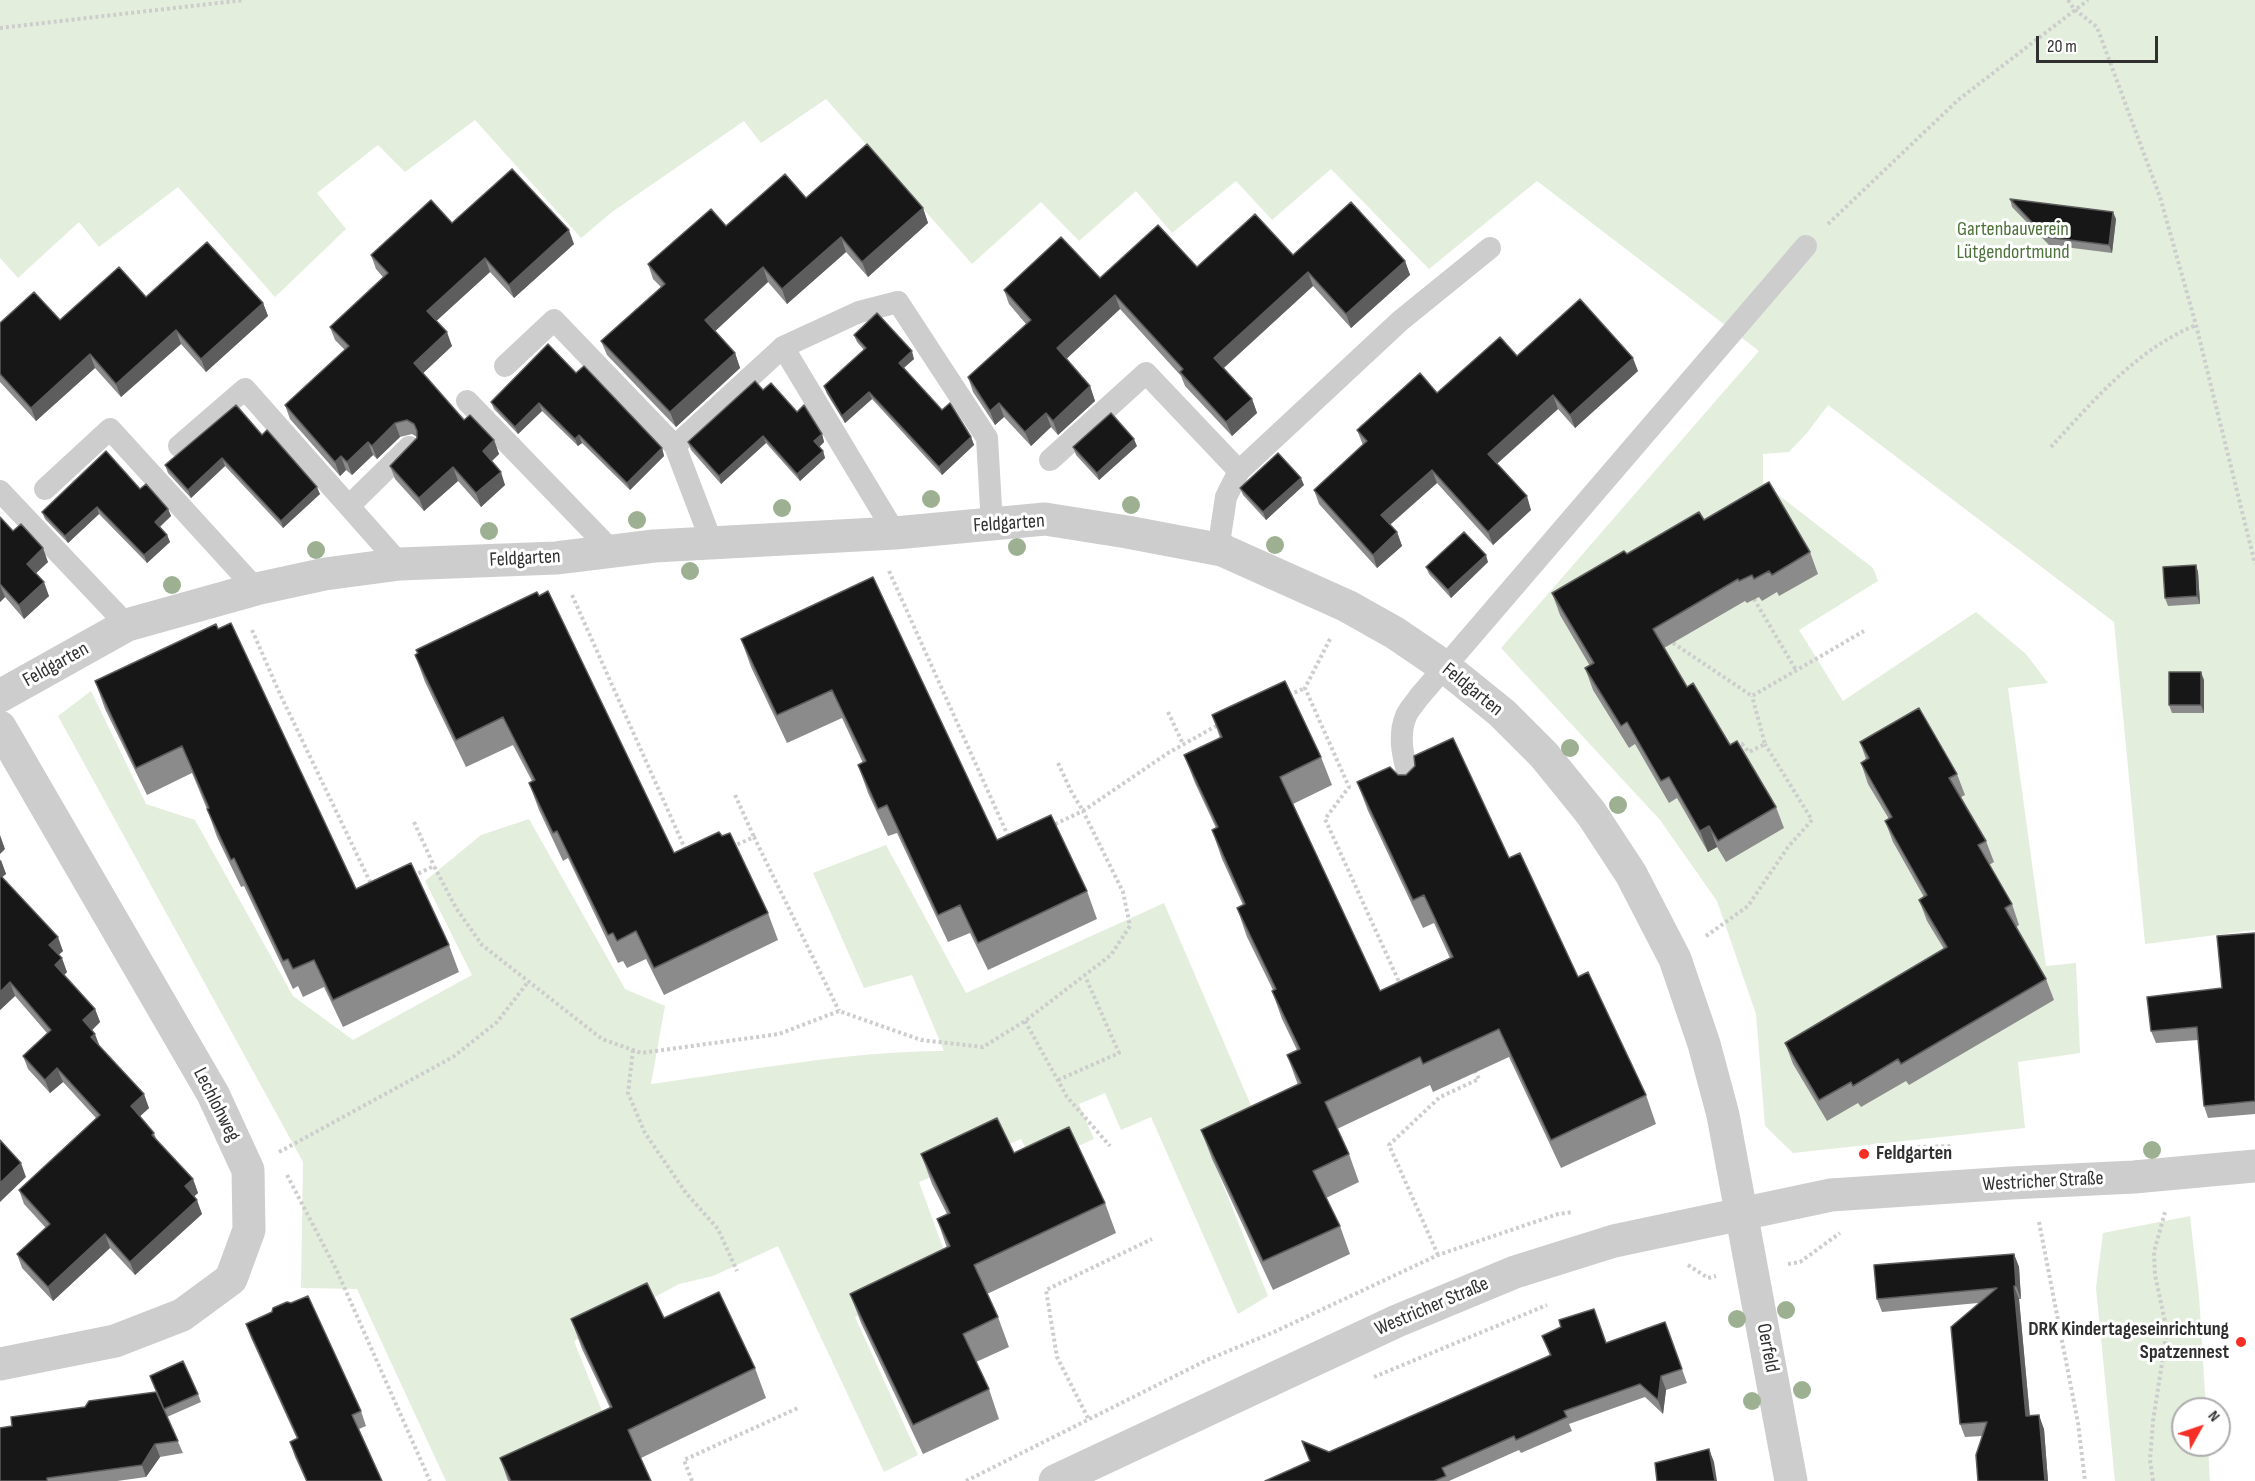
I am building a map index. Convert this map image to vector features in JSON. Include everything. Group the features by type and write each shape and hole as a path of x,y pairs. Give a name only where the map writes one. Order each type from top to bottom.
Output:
{"street":[{"name":"Feldgarten","path":"0,696 127,625 246,591 325,574 400,564 556,558 654,546 884,533 1045,519 1218,550 1347,606 1395,633 1445,667 1502,713 1544,755 1591,813 1631,873 1675,959 1704,1044 1723,1115 1741,1215"},
{"name":"Lechlohweg","path":"0,727 213,1094 248,1170 249,1230 231,1279 182,1315 115,1341 0,1364"},
{"name":"Westricher Straße","path":"1055,1481 1386,1326 1515,1272 1614,1241 1831,1195 2011,1182 2134,1177 2255,1166"},
{"name":"Oerfeld","path":"1741,1215 1791,1481"}],"lane":[{"path":"1412,790 1401,737 1406,716 1445,667 1806,246"},
{"path":"1218,550 1226,496 1239,471 1400,321 1490,248"},
{"path":"675,446 783,347 859,312 898,302 987,438 992,525"},
{"path":"505,366 554,320 675,446 712,543"},
{"path":"783,347 884,533"},
{"path":"1050,460 1146,374 1239,471"},
{"path":"179,446 245,389 400,564"},
{"path":"467,401 613,552"},
{"path":"45,489 110,429 246,591"},
{"path":"349,506 410,447"},
{"path":"0,491 127,625"}],"path":[{"path":"0,28 244,0"},
{"path":"2068,0 2074,9 2097,27 2160,197 2196,325 2255,564"},
{"path":"1806,246 1958,100 2088,0"},
{"path":"2051,447 2118,378 2171,335 2196,325"},
{"path":"884,533 1012,844"},
{"path":"556,558 688,856"},
{"path":"246,591 280,694 376,894"},
{"path":"1754,599 1796,670"},
{"path":"1283,698 1305,688 1347,606"},
{"path":"1752,696 1864,631"},
{"path":"1673,643 1752,696 1765,744 1812,820 1788,847 1748,906 1675,959"},
{"path":"1305,688 1350,787 1325,819 1400,986"},
{"path":"1168,712 1183,744"},
{"path":"1042,830 1083,811 1183,744 1219,725"},
{"path":"1728,749 1742,744 1749,752 1765,744"},
{"path":"414,822 456,908 482,945 602,1039 641,1053 779,1034 838,1011 921,1040 983,1047 1025,1021 1112,955 1130,926 1123,892 1058,763"},
{"path":"735,795 838,1011"},
{"path":"723,852 754,837"},
{"path":"405,880 434,866"},
{"path":"1058,1080 1119,1053 1084,976"},
{"path":"248,1170 453,1057 496,1022 528,982"},
{"path":"1025,1021 1067,1096 1110,1146"},
{"path":"633,1050 628,1093 645,1133 686,1193 718,1229 737,1271"},
{"path":"1438,1256 1389,1145 1440,1097 1479,1079 1474,1068"},
{"path":"276,1153 337,1271 430,1481"},
{"path":"1685,1263 1708,1278 1800,1262 1840,1233 1831,1195"},
{"path":"2153,1481 2150,1460 2153,1421 2167,1331 2155,1275 2154,1252 2166,1209"},
{"path":"2038,1222 2078,1424 2085,1481"},
{"path":"1088,1418 1057,1357 1046,1290 1152,1239"},
{"path":"1365,1380 1558,1301"},
{"path":"692,1481 684,1460 800,1407"}],"green space":[{"name":"Gartenbauverein Lütgendortmund","path":"0,0 2255,0 2255,930 2145,944 2114,622 1828,405 1789,452 1763,454 1763,483 1873,568 1878,581 1799,630 1843,701 1976,612 2026,654 2048,683 2008,688 2046,966 2076,963 2080,1053 2018,1062 2025,1128 1793,1153 1765,1126 1756,1014 1717,901 1660,820 1501,648 1759,351 1537,181 1429,269 1331,169 1272,220 1236,181 1172,233 1136,191 1079,241 1041,202 972,264 826,99 761,143 744,121 612,212 581,238 475,120 405,172 378,145 317,193 346,229 275,297 178,187 99,247 79,222 18,278 0,258"},
{"path":"91,691 146,804 195,820 293,996 353,1040 472,975 425,881 481,835 529,819 625,989 665,1006 651,1084 834,1058 944,1051 912,975 864,988 813,873 886,845 966,993 1164,903 1259,1124 1208,1148 1268,1296 1238,1314 1151,1117 1121,1130 1105,1093 1079,1104 1094,1139 1034,1166 1021,1139 919,1182 950,1267 855,1317 918,1455 884,1472 778,1246 713,1276 679,1284 574,1341 610,1431 505,1481 446,1481 357,1289 301,1288 303,1162 58,716"},
{"path":"2190,1216 2199,1295 2205,1397 2171,1397 2171,1457 2209,1457 2210,1481 2115,1481 2096,1288 2103,1233"}],"building":[{"path":"867,144 923,208 862,262 841,237 782,289 763,267 705,320 735,353 670,412 601,341 665,284 648,264 711,209 726,226 785,174 806,198"},
{"path":"512,169 569,230 509,285 485,258 427,311 447,332 414,363 464,420 470,415 494,440 483,451 501,472 476,493 453,467 419,498 390,466 417,438 414,424 407,420 395,423 372,446 368,442 347,462 341,456 335,462 285,405 349,346 330,327 388,273 371,255 431,200 452,223"},
{"path":"2010,199 2113,212 2109,245 2046,237"},
{"path":"1351,202 1405,261 1346,314 1308,272 1214,358 1252,399 1226,422 1180,372 1183,369 1115,295 1057,348 1090,386 1053,421 1046,413 1025,432 999,403 990,411 968,377 1031,320 1004,290 1061,237 1100,278 1158,225 1197,267 1255,214 1293,255"},
{"path":"207,242 263,303 201,359 176,330 116,384 90,354 31,408 0,374 0,323 34,292 60,320 119,267 146,297"},
{"path":"1580,299 1633,358 1570,415 1553,395 1488,454 1527,496 1488,532 1432,470 1381,515 1397,532 1373,555 1314,490 1367,441 1357,430 1420,373 1437,393 1500,337 1517,356"},
{"path":"877,313 912,351 899,363 942,410 950,403 971,437 939,467 869,392 842,416 824,386 866,348 854,335"},
{"path":"548,344 576,373 584,366 662,448 627,483 579,435 575,439 539,403 515,427 491,402"},
{"path":"755,381 763,390 771,383 797,412 804,405 822,434 814,441 823,451 797,474 763,436 719,476 688,442"},
{"path":"236,405 262,435 267,430 317,487 281,521 222,458 188,490 165,465"},
{"path":"1111,413 1134,439 1097,473 1073,447"},
{"path":"106,451 140,489 146,484 168,509 155,522 167,535 144,555 97,507 65,536 42,512"},
{"path":"1278,453 1301,478 1263,512 1240,488"},
{"path":"1769,482 1810,552 1772,575 1769,571 1754,579 1752,575 1739,581 1738,579 1653,629 1687,687 1693,683 1730,745 1737,741 1776,807 1718,841 1709,826 1700,831 1669,777 1661,781 1627,722 1621,726 1585,668 1594,663 1552,593 1624,551 1627,554 1699,512 1704,520"},
{"path":"0,517 13,531 21,524 43,548 27,564 44,582 19,605 0,584"},
{"path":"1464,532 1486,555 1448,590 1426,567"},
{"path":"2196,565 2197,596 2165,598 2163,567"},
{"path":"873,577 997,840 1051,815 1087,891 978,943 960,905 938,915 887,805 878,809 858,765 866,761 832,690 777,715 741,639"},
{"path":"548,591 674,853 719,832 722,836 730,833 768,913 654,968 636,931 617,941 613,933 608,935 557,831 553,833 529,783 535,780 503,717 456,740 415,655 418,653 416,650 537,592 539,596"},
{"path":"231,623 356,889 411,863 449,945 333,1000 314,960 293,969 288,959 283,961 234,858 231,860 207,809 209,808 182,746 136,768 95,681 216,624 218,629"},
{"path":"2169,672 2201,672 2201,705 2169,705"},
{"path":"1285,681 1321,757 1280,777 1380,991 1453,957 1424,895 1413,900 1357,782 1390,767 1398,775 1406,775 1415,766 1414,756 1453,738 1509,858 1520,853 1578,977 1588,972 1646,1095 1551,1140 1499,1029 1423,1064 1420,1057 1325,1102 1349,1154 1313,1171 1340,1226 1263,1261 1201,1130 1301,1083 1287,1055 1300,1049 1272,991 1276,989 1237,908 1245,904 1212,830 1218,827 1184,755 1222,737 1212,715"},
{"path":"1919,708 1957,774 1949,778 1986,841 1978,845 2012,904 2005,908 2046,979 1901,1064 1898,1059 1853,1086 1851,1082 1819,1100 1785,1043 1947,947 1919,900 1927,895 1885,821 1892,817 1861,763 1869,758 1860,742"},
{"path":"0,875 58,937 49,945 62,958 55,965 95,1009 83,1020 95,1034 91,1037 144,1094 131,1106 154,1133 152,1135 193,1179 185,1186 197,1200 130,1262 105,1234 48,1287 17,1254 50,1224 19,1190 100,1115 57,1068 45,1080 23,1056 51,1030 10,982 0,992"},
{"path":"2255,933 2255,1101 2204,1106 2197,1027 2151,1031 2147,997 2222,988 2217,936"},
{"path":"997,1118 1014,1153 1069,1127 1105,1203 974,1265 998,1317 963,1334 989,1389 913,1425 850,1294 950,1246 937,1219 950,1213 921,1154"},
{"path":"0,1140 21,1163 0,1183"},
{"path":"2014,1254 2016,1286 2014,1286 2026,1416 2039,1415 2045,1481 1978,1481 1976,1455 1987,1422 1960,1424 1951,1327 1997,1288 1877,1299 1874,1265"},
{"path":"647,1283 664,1318 719,1292 755,1368 628,1430 651,1481 511,1481 500,1458 612,1407 571,1319"},
{"path":"308,1296 361,1411 352,1415 382,1481 307,1481 290,1442 298,1438 246,1324 272,1312 273,1308"},
{"path":"1594,1309 1606,1343 1665,1322 1682,1369 1661,1376 1658,1400 1640,1384 1564,1411 1567,1417 1516,1440 1514,1436 1442,1468 1446,1476 1434,1481 1265,1481 1310,1461 1302,1441 1329,1452 1551,1355 1542,1336 1561,1327 1559,1320"},
{"path":"183,1361 198,1394 164,1409 150,1376"},
{"path":"156,1392 178,1441 155,1444 142,1465 47,1478 47,1481 0,1481 0,1428 12,1426 11,1417 85,1407 89,1401"},
{"path":"1709,1449 1715,1481 1657,1481 1655,1463"}],"place":[{"name":"Feldgarten","path":"1864,1154"},
{"name":"DRK Kindertageseinrichtung Spatzennest","path":"2241,1342"}]}
